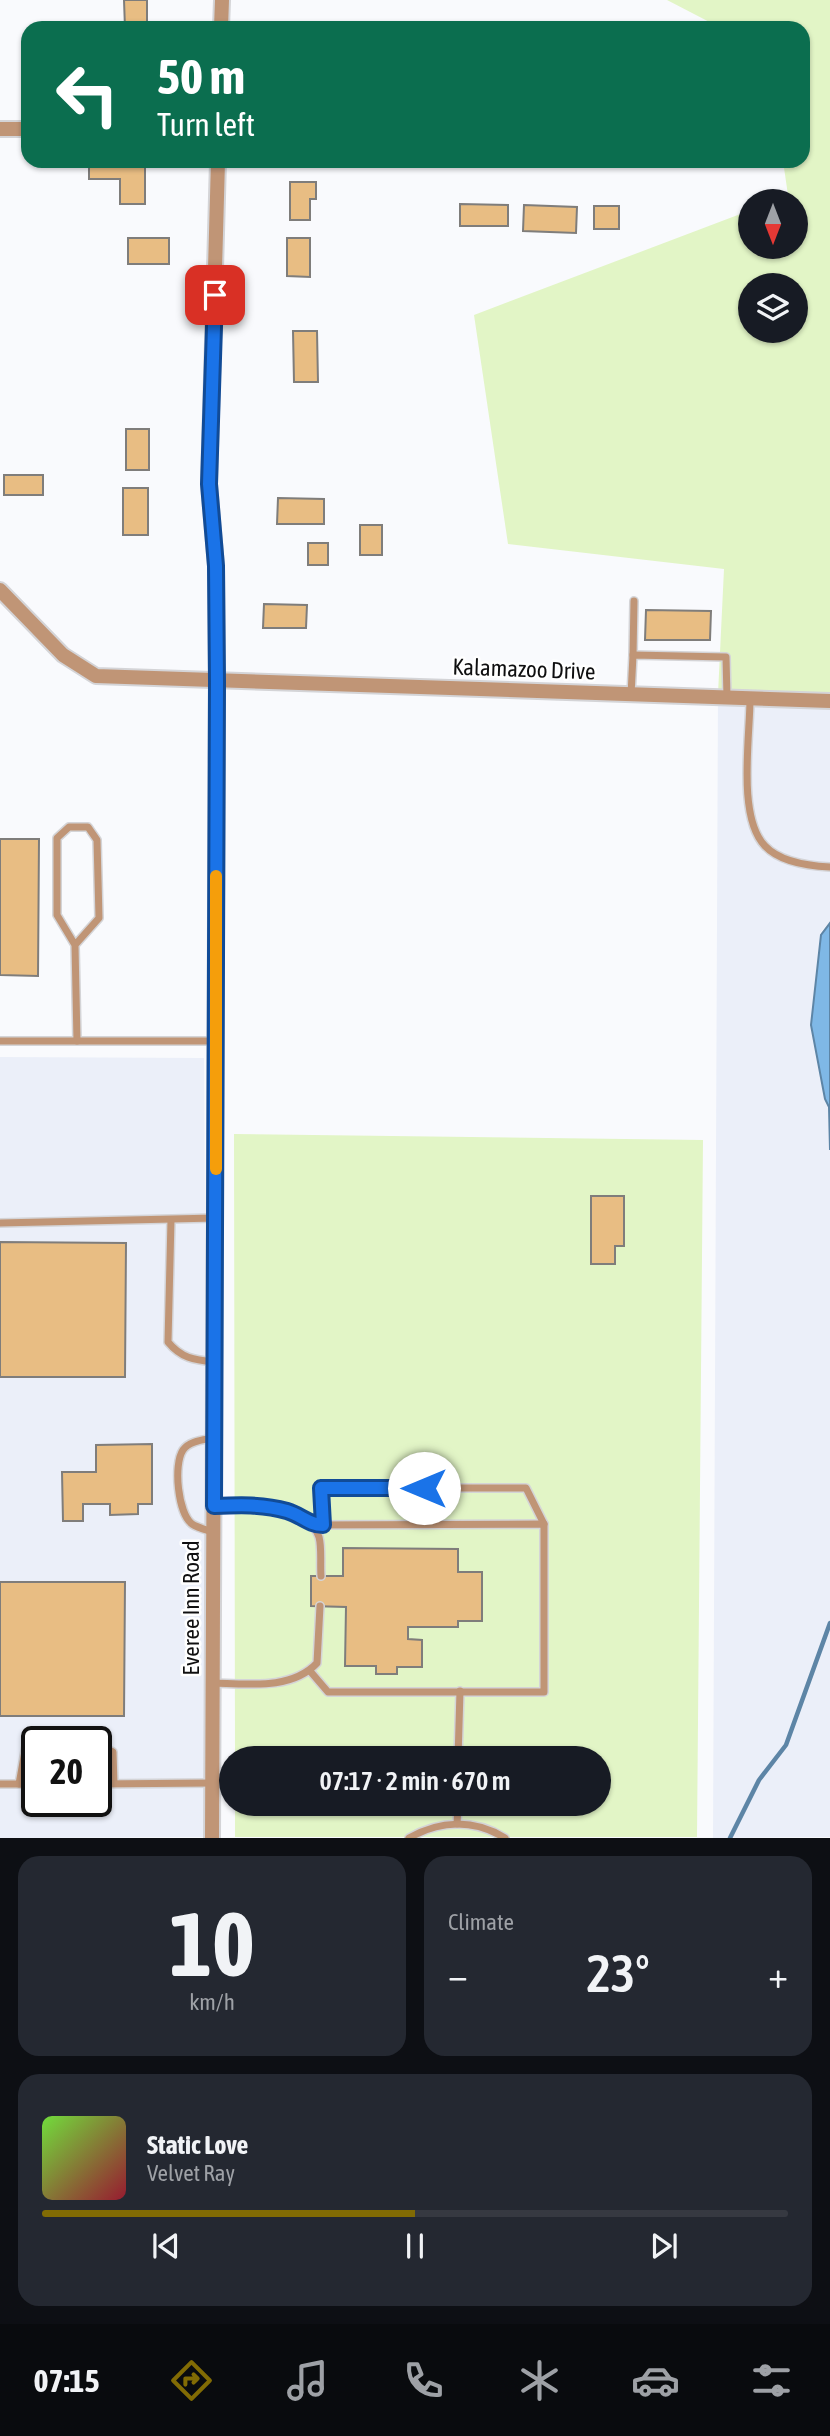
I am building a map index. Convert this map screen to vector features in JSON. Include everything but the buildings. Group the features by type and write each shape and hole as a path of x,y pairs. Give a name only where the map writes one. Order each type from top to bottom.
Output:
{"street":[{"path":"221,21 222,0"},
{"path":"0,129 21,129"},
{"name":"Everee Inn Road","path":"212,1838 217,682 216,566 209,484 218,168"},
{"name":"Kalamazoo Drive","path":"0,590 34,629 64,655 96,676 830,701"}],"lane":[{"path":"631,695 634,601"},
{"path":"633,655 726,657 727,698"},
{"path":"750,699 748,815 765,846 793,862 830,867"},
{"path":"75,945 99,918 97,840 88,827 69,827 57,838 57,915 75,945 77,1041"},
{"path":"0,1041 216,1041"},
{"path":"0,1223 216,1218"},
{"path":"171,1220 168,1342 176,1353 189,1359 215,1363"},
{"path":"214,1532 193,1525 184,1513 179,1499 179,1460 183,1449 191,1443 215,1437"},
{"path":"310,1671 328,1692 544,1692 544,1524 526,1488 321,1488 323,1525"},
{"path":"214,1506 258,1505 290,1511 312,1525 319,1539 321,1576"},
{"path":"312,1525 544,1524"},
{"path":"213,1683 270,1684 310,1671 317,1663 320,1606"},
{"path":"458,1746 460,1691"},
{"path":"112,1752 114,1783 213,1783"},
{"path":"0,1784 19,1784 21,1773"},
{"path":"457,1816 457,1824"},
{"path":"409,1838 423,1830 457,1824 476,1825 505,1838"}],"shaded area":[{"path":"718,694 830,700 830,921 820,933 830,1148 830,1837 713,1838"},
{"path":"0,1057 204,1058 209,1837 0,1838"}],"green space":[{"path":"667,0 830,0 830,700 718,694 724,569 508,544 474,315 738,215 738,259 808,259 808,189 787,189 784,168 810,168 810,21 708,21"},
{"path":"234,1134 703,1140 697,1837 235,1837 235,1816 611,1816 611,1746 235,1746"}],"water":[{"path":"830,923 830,1150 829,1107 825,1099 811,1025 821,935"}],"waterway":[{"path":"730,1838 759,1780 786,1745 830,1623"}],"slow traffic":[{"path":"216,876 216,1169"}],"route":[{"path":"215,295 209,484 216,566 217,682 214,1506 258,1505 290,1511 310,1521 312,1525 323,1525 321,1488 424,1488"}]}
